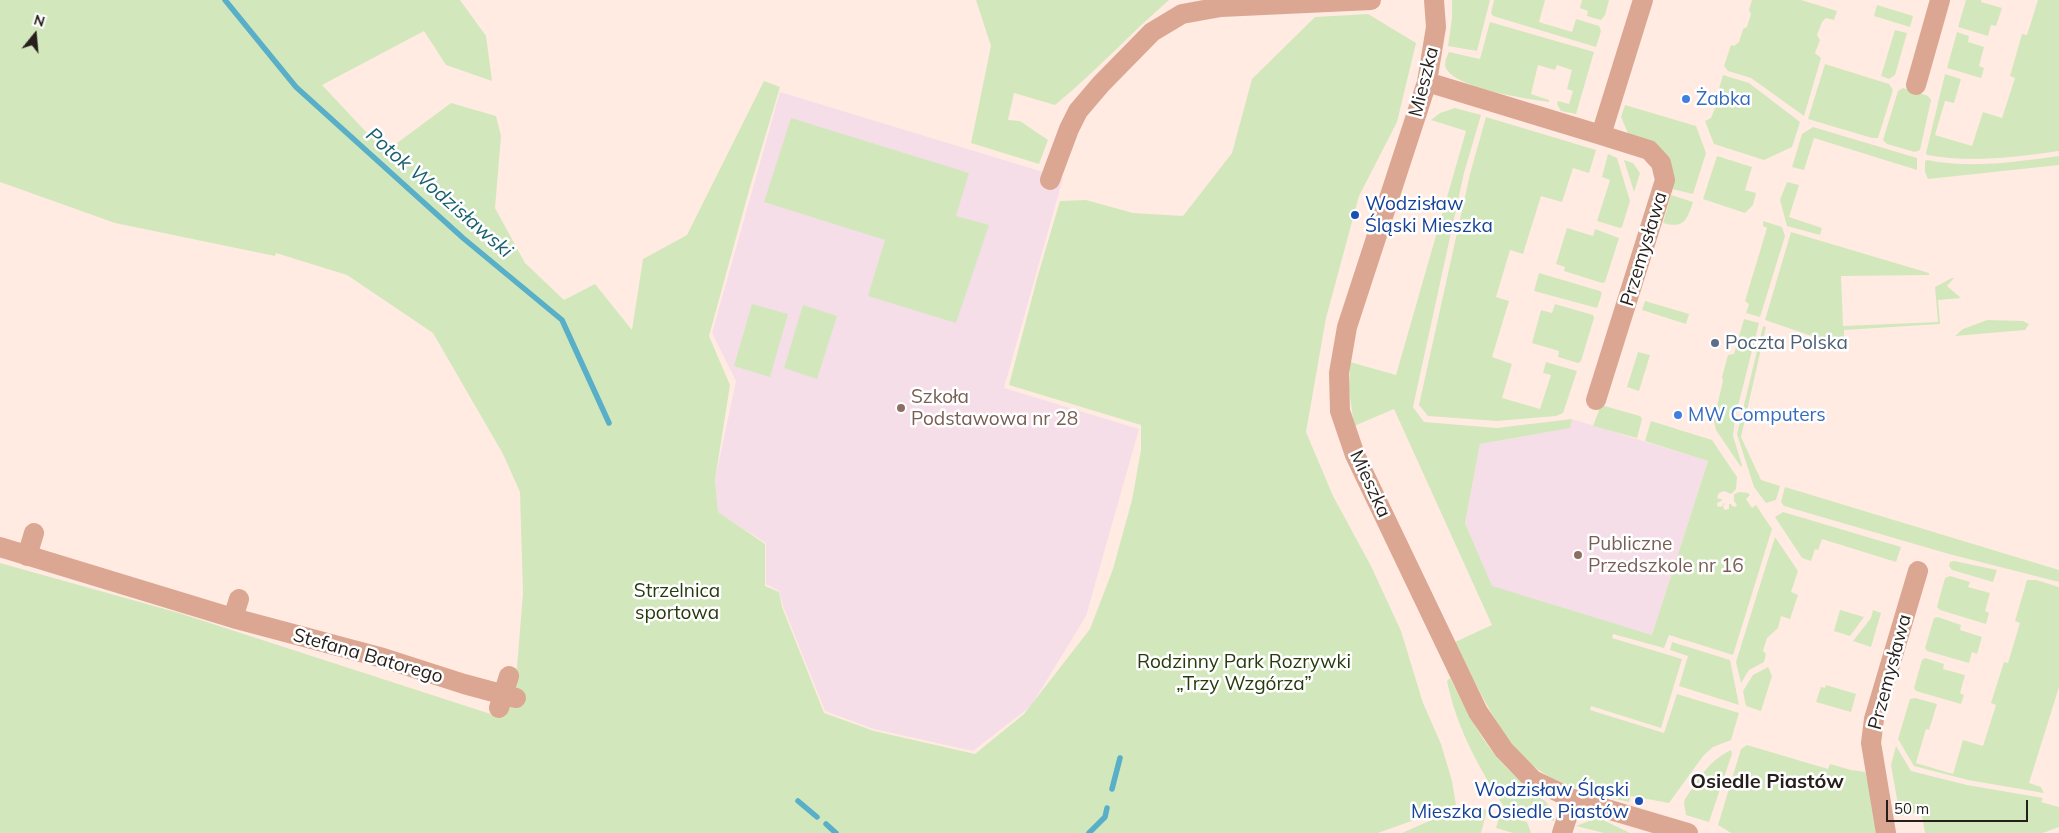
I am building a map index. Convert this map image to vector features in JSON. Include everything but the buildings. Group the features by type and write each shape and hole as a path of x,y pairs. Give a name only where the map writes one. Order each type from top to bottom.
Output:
{"street":[{"path":"1050,180 1069,129 1078,111 1101,84 1152,32 1182,14 1221,7 1371,0"},
{"name":"Mieszka","path":"1434,0 1436,27 1427,82 1347,327 1340,372 1340,411 1355,455 1478,712 1504,750 1533,780 1572,799 1688,833"},
{"path":"1601,135 1643,0"},
{"path":"1916,85 1940,0"},
{"name":"Przemysława","path":"1427,82 1649,150 1661,163 1665,180 1596,400"},
{"path":"27,556 34,533"},
{"name":"Stefana Batorego","path":"0,547 232,618 384,658 506,700 509,676"},
{"name":"Przemysława","path":"1886,833 1871,742 1874,719 1918,571"},
{"path":"232,618 238,598"},
{"path":"1562,833 1572,799"}],"shaded area":[{"name":"Szkoła Podstawowa nr 28","path":"780,92 1063,178 1004,388 1139,429 1086,616 1031,706 973,751 874,729 825,711 783,606 779,591 766,584 766,543 718,513 715,480 736,381 712,333"},
{"name":"Publiczne Przedszkole nr 16","path":"1572,419 1708,461 1652,635 1492,587 1465,523 1480,444 1569,428"}],"green space":[{"path":"0,0 460,0 486,36 492,81 446,65 424,31 322,85 385,152 451,103 496,116 501,136 495,208 525,263 564,300 595,284 632,330 643,259 687,235 764,81 780,87 709,336 730,385 715,480 718,512 765,544 765,586 779,592 782,607 824,713 874,731 975,754 1024,714 1090,629 1113,569 1132,500 1141,450 1141,425 1009,385 1060,201 1086,200 1133,213 1183,216 1232,153 1252,79 1315,17 1368,14 1416,43 1397,122 1359,196 1326,318 1306,432 1333,496 1371,566 1401,631 1423,703 1441,744 1452,781 1456,805 1378,833 0,833 0,563 179,613 503,718 517,667 523,593 520,492 503,454 433,333 347,275 276,253 275,256 115,223 0,182"},
{"path":"976,0 1169,0 1055,105 1014,93 1008,120 1020,121 1048,140 1039,164 971,143 991,46"},
{"path":"1452,0 1490,0 1477,51 1448,46 1452,18"},
{"path":"1494,0 1545,0 1539,22 1572,32 1576,19 1599,26 1601,31 1596,47 1493,16 1491,13"},
{"path":"1582,0 1609,0 1605,15 1601,20 1587,16 1588,11 1580,8"},
{"path":"1752,0 1801,0 1837,11 1834,20 1826,18 1822,22 1817,35 1820,40 1815,53 1821,58 1804,116 1751,78 1728,71 1724,66 1731,45 1734,46 1739,42 1743,29 1747,27 1751,14 1749,10"},
{"path":"1966,0 1981,0 1981,2 2002,8 1996,26 1991,25 1988,36 1958,27"},
{"path":"2038,0 2059,0 2059,151 1977,159 1927,155 1945,74 1961,79 1954,103 1945,101 1935,135 1972,146 1983,112 2002,118 2015,78 2010,76 2022,34 2027,35"},
{"path":"1877,5 1913,16 1910,27 1874,16"},
{"path":"1490,22 1594,52 1576,114 1561,111 1557,104 1558,101 1569,104 1573,91 1567,89 1572,70 1557,65 1555,70 1538,65 1531,94 1549,100 1549,102 1510,96 1479,88 1454,77 1447,70 1445,64 1449,52 1480,59"},
{"path":"1895,30 1907,33 1895,75 1889,79 1881,76"},
{"path":"1957,32 1969,36 1968,42 1984,47 1979,66 1984,68 1981,78 1947,68"},
{"path":"1825,64 1889,84 1893,90 1878,138 1872,138 1808,119"},
{"path":"1723,75 1749,83 1800,122 1792,147 1764,160 1714,144 1705,121 1711,118 1721,93 1719,89"},
{"path":"1903,88 1928,96 1931,100 1920,150 1915,152 1887,144 1883,140 1898,91"},
{"path":"1625,105 1696,126 1706,153 1693,194 1672,189 1630,138 1621,117"},
{"path":"1455,108 1481,115 1464,173 1413,407 1424,422 1497,428 1572,419 1570,428 1480,444 1465,523 1492,586 1652,635 1708,461 1645,441 1651,421 1712,440 1737,477 1736,489 1731,494 1724,491 1719,493 1717,498 1723,500 1717,503 1717,506 1721,507 1725,502 1723,507 1725,510 1729,509 1729,504 1735,507 1737,505 1734,501 1734,494 1740,492 1748,493 1750,495 1746,499 1752,508 1756,505 1772,529 1733,655 1669,635 1664,648 1613,634 1612,638 1682,659 1661,728 1591,706 1590,710 1664,733 1677,694 1739,713 1731,740 1713,747 1703,756 1669,803 1631,796 1629,802 1568,785 1536,768 1511,742 1490,710 1455,642 1492,625 1394,409 1354,426 1349,389 1350,362 1396,375 1466,131 1431,120 1440,113"},
{"path":"1486,117 1596,150 1589,173 1573,168 1562,202 1541,196 1523,254 1510,250 1496,297 1509,301 1492,357 1512,364 1502,398 1540,409 1551,375 1543,373 1546,362 1577,371 1563,413 1556,416 1497,421 1428,416 1419,405 1470,174"},
{"path":"791,118 969,173 956,216 989,225 956,323 868,296 885,240 764,202"},
{"path":"1813,127 1917,158 1917,170 1814,138 1804,170 1792,167 1802,134"},
{"path":"1608,154 1617,158 1630,201 1622,227 1620,228 1597,221 1610,180 1602,177"},
{"path":"1717,156 1752,167 1745,190 1756,193 1753,205 1745,213 1703,199"},
{"path":"2059,156 2059,165 1928,179 1925,172 1925,161 1927,160 1943,163 1976,164"},
{"path":"1624,160 1633,163 1640,173 1634,192"},
{"path":"1787,182 1799,185 1789,217 1822,228 1820,235 1787,226 1780,200"},
{"path":"1671,195 1693,202 1684,222 1676,225 1663,223"},
{"path":"1763,221 1782,227 1785,236 1760,317 1746,313 1749,304 1745,301 1767,228 1763,226"},
{"path":"1567,228 1593,236 1595,229 1619,238 1605,282 1602,283 1564,271 1565,267 1556,264"},
{"path":"1791,232 1929,273 1929,275 1841,276 1843,326 1938,322 1935,287 1952,278 1954,278 1947,286 1961,298 1938,300 1940,324 1844,330 1844,347 1765,320"},
{"path":"1539,273 1600,291 1602,293 1597,308 1534,291"},
{"path":"1645,301 1689,314 1686,324 1642,310"},
{"path":"752,304 788,314 770,377 734,366"},
{"path":"1555,304 1593,315 1594,318 1581,361 1578,363 1558,357 1559,351 1532,343 1541,310 1552,313"},
{"path":"803,305 837,316 817,379 784,368"},
{"path":"1744,319 1759,323 1735,418 1733,436 1741,467 1716,430 1712,412 1716,410 1728,355 1734,354"},
{"path":"1987,320 2023,321 2029,324 2025,330 1955,336 1963,329"},
{"path":"1763,326 1766,327 1741,437 1761,480 1780,486 1776,500 1766,503 1754,487 1737,434"},
{"path":"1638,352 1650,355 1639,391 1627,387"},
{"path":"1601,405 1640,416 1642,419 1637,438 1593,426"},
{"path":"1785,487 2059,570 2059,582 1949,554 1784,506 1781,502"},
{"path":"1783,512 1901,547 1896,562 1822,539 1818,550 1815,549 1811,561 1802,558 1775,517"},
{"path":"1775,537 1798,571 1791,592 1798,595 1790,619 1781,616 1778,628 1767,638 1763,651 1766,654 1764,662 1749,670 1741,683 1736,662"},
{"path":"1954,561 1997,570 1993,582 1952,570 1949,566 1950,562"},
{"path":"1950,576 1970,582 1968,587 1990,593 1985,611 1989,613 1986,624 1940,610 1937,607 1945,578"},
{"path":"2027,580 2036,580 2059,587 2059,687 2029,783 2041,787 2044,793 1968,780 1914,766 1898,739 1910,699 1915,698 1937,704 1929,730 1926,729 1916,763 1953,774 1963,740 1983,746 1996,705 1991,703 2004,662 2008,663 2020,623 2015,621"},
{"path":"1840,610 1864,617 1850,636 1834,631"},
{"path":"1873,610 1881,613 1871,647 1853,641 1871,618"},
{"path":"1938,617 1961,625 1960,630 1982,637 1977,654 1972,652 1969,663 1927,651 1925,648 1934,618"},
{"path":"1672,642 1730,660 1739,705 1679,686 1688,656 1670,650"},
{"path":"1925,658 1944,664 1943,669 1965,675 1960,693 1964,695 1961,704 1916,691 1914,688 1922,660"},
{"path":"1768,667 1772,676 1761,711 1746,706 1743,691 1753,675"},
{"path":"1450,678 1483,739 1507,768 1548,804 1552,809 1554,821 1504,807 1477,762 1456,715 1447,681"},
{"path":"1826,685 1856,694 1851,712 1816,702 1821,687 1825,688"},
{"path":"1747,745 1828,769 1830,764 1865,772 1878,833 1731,833 1718,825 1741,749"},
{"path":"1896,746 1911,771 1967,785 2043,798 2041,802 2059,807 2059,827 2043,833 1925,833 1921,811 1900,816 1891,765"},
{"path":"1731,750 1732,754 1709,822 1686,815 1685,799 1695,784 1710,765"},
{"path":"1478,807 1487,810 1481,833 1402,833 1443,815"},
{"path":"1500,814 1527,822 1531,833 1513,833 1496,828"},
{"path":"1597,818 1630,833 1604,833 1576,826"}],"waterway":[{"name":"Potok Wodzisławski","path":"225,0 296,87 463,238 562,320 609,423"},
{"path":"1112,789 1120,758"},
{"path":"798,801 817,817"},
{"path":"1089,833 1105,817 1107,808"},
{"name":"Potok Wodzisławski","path":"826,824 836,833"}],"place":[{"name":"Żabka","path":"1686,99"},
{"name":"Wodzisław Śląski Mieszka","path":"1355,215"},
{"name":"Poczta Polska","path":"1715,343"},
{"name":"Szkoła Podstawowa nr 28","path":"901,408"},
{"name":"MW Computers","path":"1678,415"},
{"name":"Publiczne Przedszkole nr 16","path":"1578,555"},
{"name":"Wodzisław Śląski Mieszka Osiedle Piastów","path":"1639,801"}],"district":[{"name":"Osiedle Piastów","path":"1767,782"}],"park label":[{"name":"Strzelnica sportowa","path":"677,602"},
{"name":"Rodzinny Park Rozrywki „Trzy Wzgórza”","path":"1244,673"}]}
